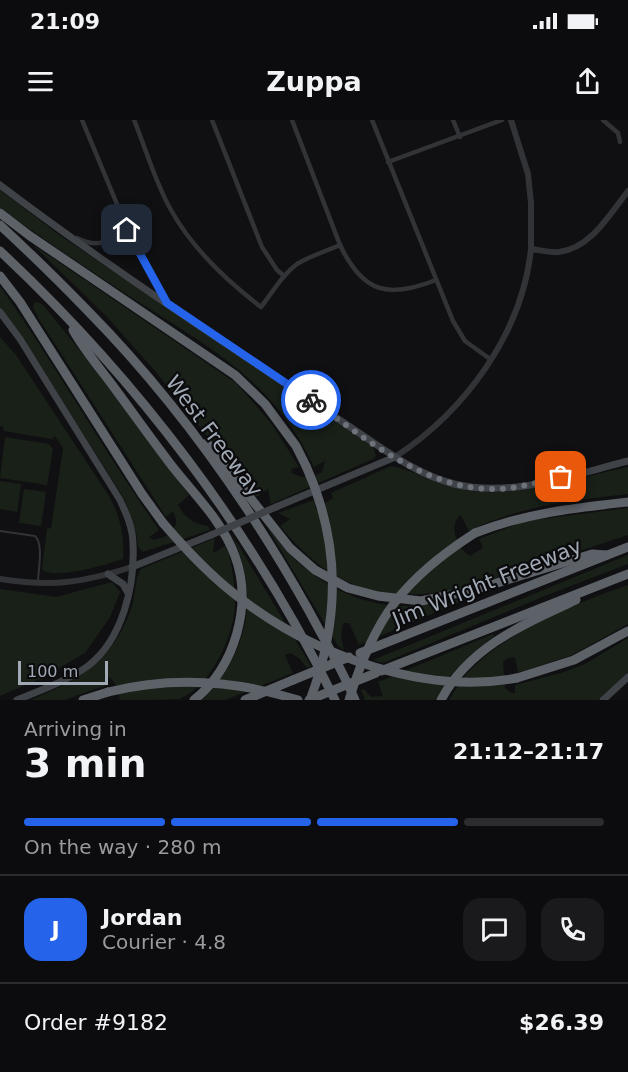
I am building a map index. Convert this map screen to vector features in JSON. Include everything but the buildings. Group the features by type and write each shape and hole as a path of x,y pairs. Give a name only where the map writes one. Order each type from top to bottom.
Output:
{"highway":[{"path":"0,213 30,236 235,375 265,404 296,446 323,512 332,554 332,616 326,650 310,700"},
{"name":"West Freeway","path":"0,225 85,308 155,386 188,427 243,503 291,579 356,700"},
{"name":"West Freeway","path":"0,251 64,315 138,397 218,501 290,614 335,700"},
{"path":"0,276 20,302 142,495 163,523 208,572 246,603 272,620 322,647 376,667 445,682 490,682 517,678 574,660 628,631"},
{"path":"64,315 81,342 226,536 235,555 241,579 242,608 236,636 228,657 210,685 194,700"},
{"path":"188,427 197,432 303,561 324,576 363,593 421,601 474,590 592,554 607,555"},
{"path":"349,700 357,674 374,635 390,608 428,566 475,533 514,519 628,502"},
{"name":"Jim Wright Freeway","path":"244,700 628,547"},
{"name":"Jim Wright Freeway","path":"310,700 628,574"},
{"path":"441,700 468,662 483,650 537,618 589,593 603,583"},
{"path":"83,700 108,692 167,681 199,681 249,687 298,700"}],"main road":[{"path":"0,185 60,230 416,470 447,481 497,489 534,484 628,461"},
{"path":"0,312 20,339 120,500 127,516 133,543 128,593 124,610 111,639 90,664 57,683 17,700"},
{"path":"132,567 395,457"},
{"path":"108,574 123,584 128,593"},
{"path":"603,700 628,677"}],"street":[{"path":"82,120 120,215 167,303"},
{"path":"134,120 170,208 182,228 224,277 261,307 284,276 295,266 340,245"},
{"path":"212,120 262,247 277,270 284,276"},
{"path":"292,120 340,245 346,258 362,277 370,284 384,290 397,291 413,289 436,280"},
{"path":"372,120 458,331 465,341 490,359"},
{"path":"453,120 460,137"},
{"path":"388,162 502,120"},
{"path":"395,457 429,433 457,405 490,359 510,325 519,303 529,267 531,203 528,174 511,120"},
{"path":"603,120 618,133 620,142"},
{"path":"531,249 558,252 585,241 628,191"},
{"path":"60,230 85,242 96,244 106,242 119,227 120,215"},
{"path":"0,579 38,584 75,582 132,567"}],"lane":[{"path":"0,531 35,536 39,540 41,546 38,584"}],"shaded area":[{"path":"0,190 58,234 373,447 376,456 271,504 268,489 256,497 155,371 107,317 32,244 236,383 271,423 299,467 291,469 292,473 303,477 314,476 322,472 325,461 314,467 298,437 280,412 239,370 191,335 103,279 4,211 0,207"},
{"path":"0,286 159,530 149,537 154,540 160,539 173,530 176,522 173,511 166,517 39,319 33,307 35,302 44,306 101,377 189,495 178,505 187,517 198,524 208,526 210,530 143,552 138,547 137,536 125,500 29,347 0,308"},
{"path":"0,337 16,355 109,496 121,526 123,559 94,568 69,572 48,572 42,569 47,529 51,528 63,448 55,436 52,439 4,431 0,426"},
{"path":"5,437 49,444 53,449 47,485 0,478"},
{"path":"391,466 456,488 476,492 542,487 628,467 628,494 547,505 488,522 469,531 461,515 457,519 455,531 458,543 470,556 483,548 479,539 525,521 628,508 628,535 471,585 421,594 396,594 371,590 336,576 310,557 280,526 290,519 278,513 314,500 316,509 333,498 331,493"},
{"path":"0,481 21,484 17,512 0,509"},
{"path":"24,489 46,492 41,526 19,523"},
{"path":"267,527 309,572 348,595 393,606 432,604 472,597 359,645 349,623 343,623 341,636 344,651 337,644"},
{"path":"233,536 311,666 307,668 299,658 290,653 285,655 293,673 225,700 201,700 212,690 230,665 242,636 245,621 247,591 245,576"},
{"path":"215,538 213,553 227,545 233,574 234,617 219,659 211,672 191,693 179,699 120,700 113,681 104,675 107,685 64,700 31,700 79,676 104,655 123,627 133,604 137,578 141,569"},
{"path":"628,555 628,564 383,663 373,660"},
{"path":"112,582 120,592 110,617 85,653 42,678 0,696 0,589 56,597"},
{"path":"628,585 628,624 572,655 523,671 518,672 515,657 503,662 505,688 515,693 515,685 585,664 628,638 628,673 598,700 449,700 467,673 501,644 542,620"},
{"path":"493,634 494,636 454,672 436,700 365,700 361,690 364,689 371,697 383,696 378,682"}],"way so far":[{"path":"311,400 395,457 428,476 456,484 497,489 534,484 561,477"}],"route":[{"path":"127,230 167,303 311,400"}]}
